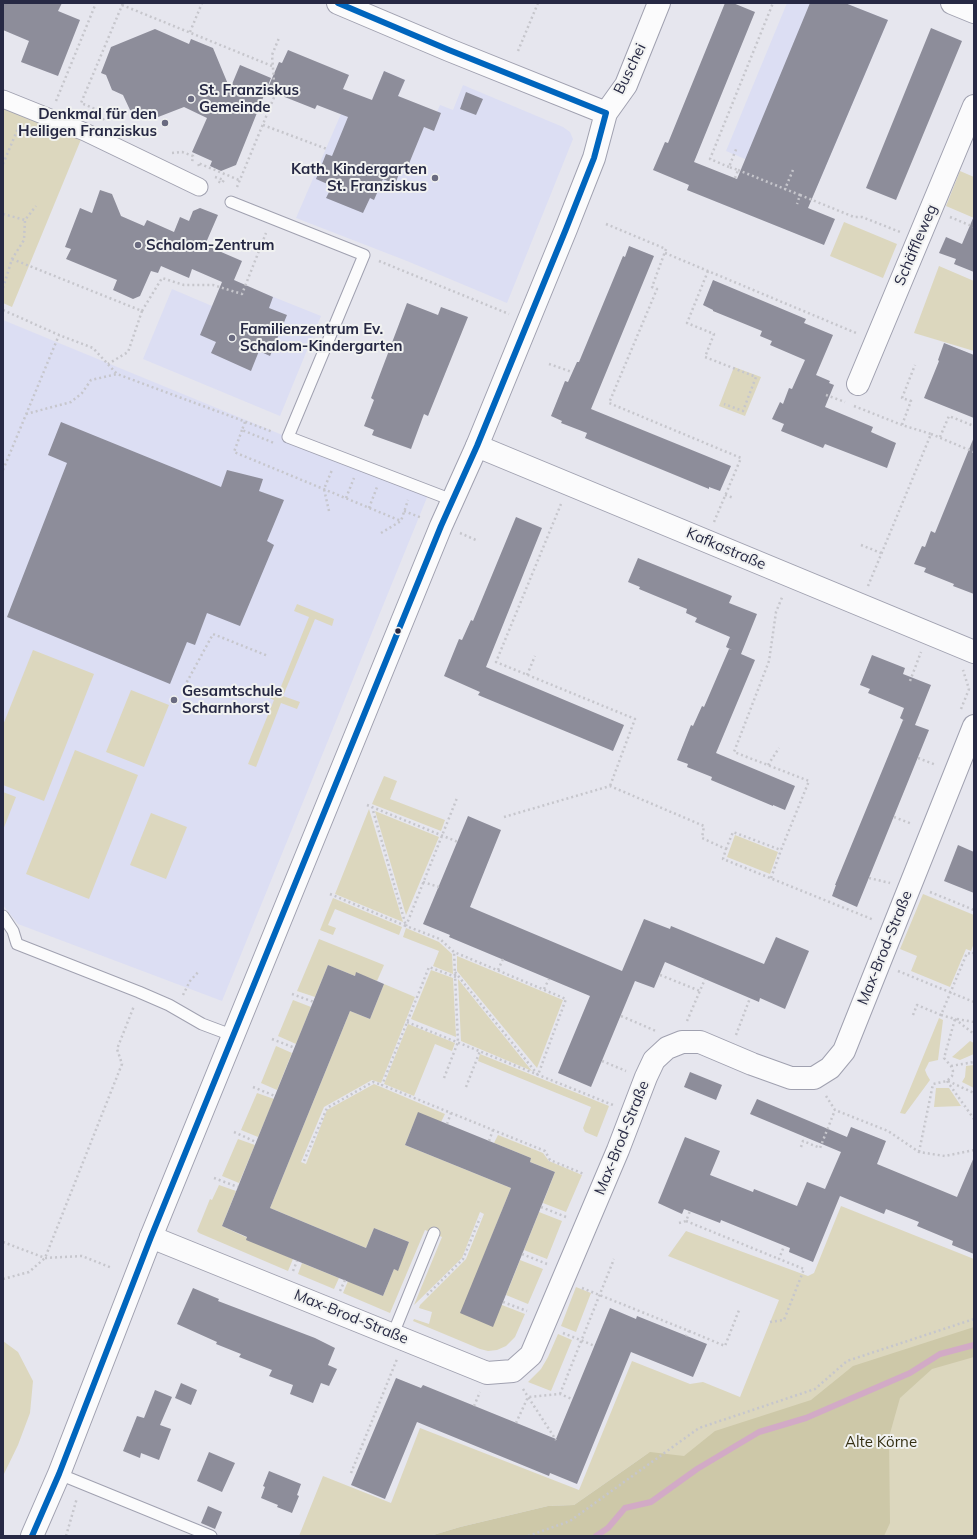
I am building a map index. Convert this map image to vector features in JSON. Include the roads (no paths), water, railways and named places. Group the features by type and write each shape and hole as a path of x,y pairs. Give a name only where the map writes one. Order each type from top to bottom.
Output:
{"street":[{"path":"338,3 449,50 606,113"},
{"name":"Buschei","path":"32,1536 59,1474 151,1237 452,500 477,446 594,158 606,113 626,84 659,3"},
{"path":"952,3 974,12"},
{"path":"3,100 85,132 200,187"},
{"name":"Schäffleweg","path":"858,384 974,106"},
{"name":"Kafkastraße","path":"477,446 860,605 968,659"},
{"name":"Max-Brod-Straße","path":"151,1237 487,1373 512,1371 531,1355 544,1325 554,1275 618,1150 654,1060 667,1048 682,1042 700,1042 752,1064 791,1078 814,1078 830,1068 844,1050 879,963 882,921 898,881 974,726"}],"lane":[{"path":"231,202 364,255 288,437 452,500"},
{"path":"3,916 13,931 17,944 139,992 169,1005 202,1024 234,1036"},
{"path":"393,1334 434,1233"},
{"path":"59,1474 211,1536"}],"waterway":[{"name":"Alte Körne","path":"596,1536 608,1528 625,1508 651,1502 697,1469 759,1432 806,1418 910,1373 940,1354 974,1345"}],"place":[{"name":"St. Franziskus Gemeinde","path":"191,99"},
{"name":"Denkmal für den Heiligen Franziskus","path":"165,123"},
{"name":"Kath. Kindergarten St. Franziskus","path":"435,178"},
{"name":"Schalom-Zentrum","path":"138,245"},
{"name":"Familienzentrum Ev. Schalom-Kindergarten","path":"232,338"},
{"name":"Gesamtschule Scharnhorst","path":"174,700"}]}
